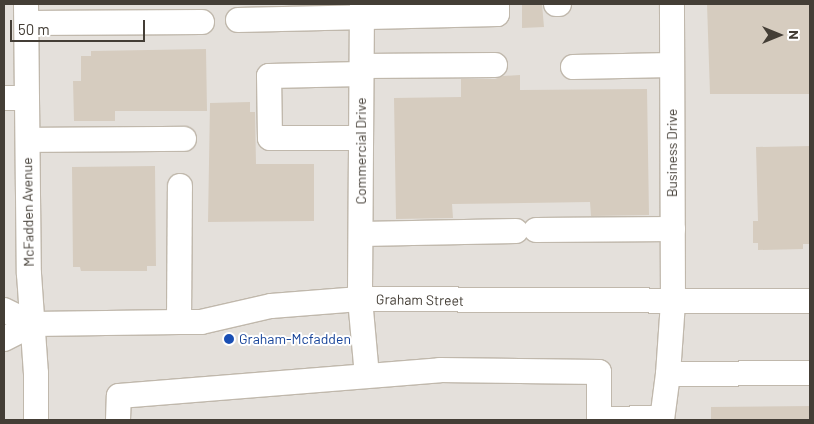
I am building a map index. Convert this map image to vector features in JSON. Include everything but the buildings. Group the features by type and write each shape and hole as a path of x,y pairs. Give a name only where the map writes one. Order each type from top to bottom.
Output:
{"street":[{"path":"238,20 362,11 497,14 497,4"},
{"name":"Business Drive","path":"662,419 668,374 673,302 672,4"},
{"name":"Commercial Drive","path":"362,11 360,299 367,376"},
{"path":"27,14 202,22"},
{"name":"McFadden Avenue","path":"27,14 29,274 33,324 36,420"},
{"path":"361,138 270,138 269,76 362,70 496,66"},
{"path":"573,67 672,66"},
{"path":"4,98 27,98"},
{"path":"28,140 184,139"},
{"path":"179,322 180,186"},
{"path":"361,234 673,229"},
{"name":"Graham Street","path":"4,310 33,324 201,322 271,306 360,299 673,302 810,301"},
{"name":"Graham Street","path":"4,339 33,324"},
{"path":"118,420 119,396 440,370 599,372 599,420 662,419"},
{"path":"668,374 810,373"}],"shaded area":[{"path":"4,4 810,4 810,420 4,420"}],"place":[{"name":"Graham-Mcfadden","path":"229,339"}]}
